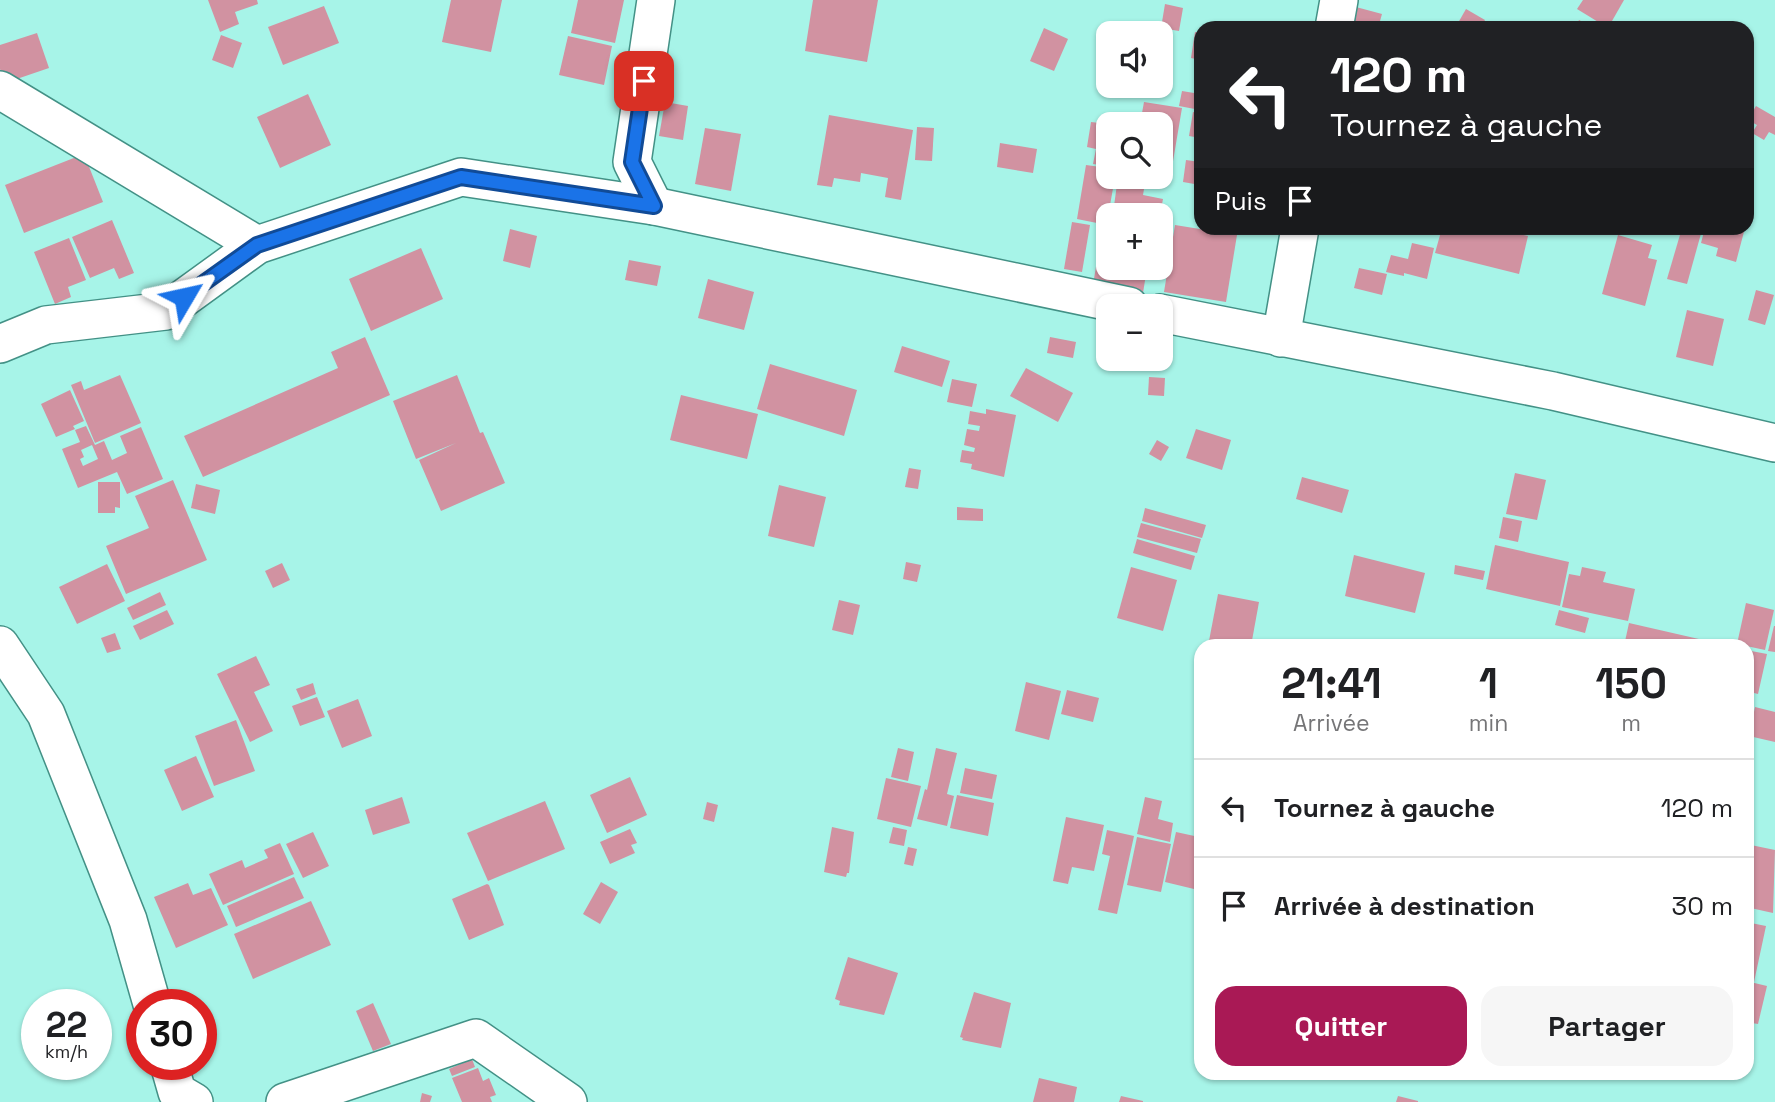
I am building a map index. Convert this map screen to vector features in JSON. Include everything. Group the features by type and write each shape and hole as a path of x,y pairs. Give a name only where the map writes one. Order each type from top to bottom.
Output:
{"street":[{"path":"654,206 632,162 656,0"},
{"path":"1335,21 1339,0"},
{"path":"0,90 257,245"},
{"path":"0,344 46,325 166,310 257,245 461,177 654,206 1096,299"},
{"path":"1281,338 1299,235"},
{"path":"1173,316 1553,391 1775,443"},
{"path":"0,645 46,714 128,920 148,989"},
{"path":"285,1102 476,1038 568,1102"},
{"path":"174,1080 177,1091 194,1102"}],"building":[{"path":"208,0 257,0 258,4 235,12 239,24 220,32"},
{"path":"451,0 502,0 491,52 442,42"},
{"path":"578,0 624,0 615,43 571,33"},
{"path":"813,0 878,0 867,62 805,51"},
{"path":"1583,0 1624,0 1612,21 1597,21 1577,9"},
{"path":"1165,4 1183,8 1179,31 1173,30 1173,21 1162,21"},
{"path":"324,6 339,43 283,65 268,27"},
{"path":"1356,7 1382,14 1380,21 1352,21"},
{"path":"1466,9 1485,20 1484,21 1459,21"},
{"path":"1044,28 1068,39 1054,71 1030,61"},
{"path":"37,33 49,68 5,83 0,69 0,45"},
{"path":"221,35 242,43 233,68 212,60"},
{"path":"568,36 612,46 604,85 559,75"},
{"path":"1182,91 1194,93 1194,109 1179,106"},
{"path":"308,94 331,145 280,168 257,117"},
{"path":"665,102 688,106 683,140 659,136"},
{"path":"1144,102 1182,108 1173,161 1173,112 1142,112"},
{"path":"1756,106 1775,117 1775,135 1769,132 1764,140 1754,134 1757,125 1754,123"},
{"path":"1193,112 1194,137 1189,136"},
{"path":"829,115 913,130 901,200 885,197 888,178 861,173 860,182 834,178 832,187 817,185"},
{"path":"1091,122 1096,123 1096,149 1087,147"},
{"path":"917,127 934,128 932,161 915,160"},
{"path":"705,128 741,134 731,191 695,184"},
{"path":"1000,143 1037,149 1033,173 997,167"},
{"path":"84,154 103,202 24,233 5,185"},
{"path":"1186,160 1194,161 1194,184 1183,182"},
{"path":"1086,165 1096,166 1096,189 1113,189 1110,203 1096,203 1096,223 1077,219"},
{"path":"1116,189 1144,189 1143,195 1163,199 1162,203 1114,203"},
{"path":"112,220 134,273 119,279 114,268 90,278 72,237"},
{"path":"1072,222 1090,225 1082,272 1064,269"},
{"path":"1175,225 1194,228 1194,235 1237,235 1226,302 1164,292 1166,280 1173,280"},
{"path":"510,229 537,236 530,268 503,261"},
{"path":"1440,235 1528,236 1519,274 1435,253"},
{"path":"1618,235 1652,245 1648,258 1657,260 1645,306 1602,294"},
{"path":"1680,235 1701,235 1687,284 1667,279"},
{"path":"1703,235 1743,235 1736,262 1716,256 1718,248 1701,243"},
{"path":"69,238 86,280 68,287 71,297 55,304 34,252"},
{"path":"1412,243 1434,248 1427,279 1386,272 1391,255 1408,259"},
{"path":"421,248 443,299 371,331 349,279"},
{"path":"629,260 661,266 657,286 625,280"},
{"path":"1096,267 1096,280 1145,280 1143,293 1093,285"},
{"path":"1359,268 1387,274 1382,295 1354,288"},
{"path":"708,279 754,292 744,330 698,318"},
{"path":"1756,290 1774,295 1765,325 1748,320"},
{"path":"1687,310 1724,319 1713,366 1676,357"},
{"path":"365,337 390,395 203,477 184,436 338,368 331,352"},
{"path":"1050,337 1076,342 1073,358 1047,353"},
{"path":"902,346 950,361 942,387 894,372"},
{"path":"770,364 857,390 844,436 757,409"},
{"path":"1026,368 1073,393 1058,422 1010,396"},
{"path":"120,375 141,423 95,443 71,385 81,381 84,390"},
{"path":"457,375 480,433 483,432 505,483 441,511 419,460 456,443 416,459 393,401"},
{"path":"1149,377 1165,378 1164,396 1148,395"},
{"path":"952,379 977,384 972,407 947,402"},
{"path":"70,390 84,421 73,426 75,429 56,437 41,404"},
{"path":"681,395 758,414 747,459 670,440"},
{"path":"986,409 1016,415 1004,477 971,469 972,464 960,462 962,450 974,452 975,448 964,445 967,429 979,431 980,426 968,424 970,411 986,414"},
{"path":"86,426 95,445 104,441 112,460 127,453 120,436 141,427 163,479 127,494 117,472 78,488 62,449 80,442 75,430","holes":["92,445 98,459 83,466 80,459 84,457 81,450"]},
{"path":"1196,429 1231,440 1222,470 1186,458"},
{"path":"1157,440 1169,447 1161,461 1149,454"},
{"path":"909,468 921,470 918,489 905,487"},
{"path":"1515,473 1546,480 1537,520 1506,514"},
{"path":"1302,477 1349,490 1342,513 1296,499"},
{"path":"173,480 207,560 126,594 106,546 149,528 135,496"},
{"path":"98,482 120,482 120,508 115,507 115,513 98,513"},
{"path":"196,484 220,490 215,514 191,508"},
{"path":"779,485 826,497 814,547 768,536"},
{"path":"957,507 983,509 983,521 957,520"},
{"path":"1145,508 1206,525 1202,538 1142,521"},
{"path":"1503,517 1522,521 1518,542 1499,538"},
{"path":"1141,523 1201,539 1197,553 1137,537"},
{"path":"1137,539 1195,556 1191,570 1133,553"},
{"path":"1495,545 1569,562 1560,606 1486,589"},
{"path":"1354,555 1425,573 1415,613 1345,596"},
{"path":"906,562 921,565 917,582 903,579"},
{"path":"282,563 290,580 273,588 265,571"},
{"path":"107,564 125,601 77,624 59,587"},
{"path":"1455,565 1485,571 1483,580 1454,574"},
{"path":"1131,567 1177,580 1163,631 1117,618"},
{"path":"1582,567 1606,572 1603,582 1635,589 1628,621 1562,607 1569,574 1580,576"},
{"path":"160,592 166,605 133,620 127,608"},
{"path":"1218,594 1259,602 1252,639 1209,639"},
{"path":"839,600 860,605 853,635 832,630"},
{"path":"1746,603 1774,610 1765,650 1754,648 1754,639 1738,639"},
{"path":"167,610 174,624 140,640 133,626"},
{"path":"1559,610 1589,618 1585,633 1555,625"},
{"path":"1629,623 1699,639 1626,639"},
{"path":"1775,626 1775,652 1768,651"},
{"path":"115,633 121,649 107,653 101,638"},
{"path":"1754,652 1767,654 1758,694 1754,693"},
{"path":"256,656 270,685 254,692 273,731 250,742 217,674"},
{"path":"1026,682 1061,691 1049,740 1015,731"},
{"path":"313,683 316,694 301,700 296,689"},
{"path":"1067,690 1099,698 1093,722 1061,714"},
{"path":"317,697 325,717 300,726 292,706"},
{"path":"358,699 372,736 342,748 327,711"},
{"path":"1755,707 1775,712 1775,742 1754,737"},
{"path":"236,720 255,771 214,786 195,736"},
{"path":"898,748 914,752 908,781 891,777"},
{"path":"936,748 957,753 947,794 954,796 947,826 917,819 925,789 927,790"},
{"path":"196,756 214,797 182,811 164,770"},
{"path":"965,768 997,775 992,799 960,793"},
{"path":"630,777 647,815 607,833 590,795"},
{"path":"886,778 921,786 911,827 877,819"},
{"path":"957,795 994,803 988,836 950,828"},
{"path":"402,797 410,823 373,835 365,810"},
{"path":"1145,797 1162,801 1158,819 1173,823 1170,842 1137,834"},
{"path":"545,801 565,849 488,881 467,833"},
{"path":"707,802 718,805 714,822 703,819"},
{"path":"1066,817 1104,825 1094,871 1072,867 1068,884 1053,881"},
{"path":"832,827 854,832 849,873 846,877 824,872"},
{"path":"893,827 907,830 904,846 889,843"},
{"path":"630,829 637,843 631,845 635,853 610,864 600,842"},
{"path":"1107,830 1134,836 1117,914 1098,910 1110,856 1102,854"},
{"path":"313,832 329,866 303,878 286,844"},
{"path":"1176,832 1194,836 1194,889 1165,882"},
{"path":"1137,837 1171,844 1161,892 1127,885"},
{"path":"280,843 294,874 223,905 209,874 242,860 245,868 268,858 264,850"},
{"path":"1754,846 1775,850 1773,913 1754,909"},
{"path":"908,847 917,849 913,866 904,864"},
{"path":"294,877 304,898 236,927 227,906"},
{"path":"601,882 618,892 600,924 583,914"},
{"path":"188,883 193,895 211,888 228,925 176,948 154,897"},
{"path":"487,884 504,925 469,940 452,899"},
{"path":"311,901 331,945 253,979 234,934"},
{"path":"1754,924 1766,926 1754,982"},
{"path":"848,957 898,973 884,1015 839,1005 840,1001 835,999"},
{"path":"1754,983 1767,986 1758,1024 1754,1023"},
{"path":"974,992 1011,1003 1001,1048 962,1040 960,1037"},
{"path":"373,1003 391,1044 373,1051 356,1011"},
{"path":"472,1059 475,1067 452,1076 449,1069"},
{"path":"478,1068 483,1081 489,1078 496,1095 490,1097 492,1102 462,1102 452,1078"},
{"path":"1039,1078 1077,1087 1074,1102 1033,1102"},
{"path":"422,1093 432,1096 430,1102 420,1102"},
{"path":"1121,1096 1143,1101 1143,1102 1119,1102"},
{"path":"1398,1096 1418,1101 1418,1102 1396,1102"}],"route":[{"path":"184,297 257,245 461,177 654,206 632,162 644,81"}]}
